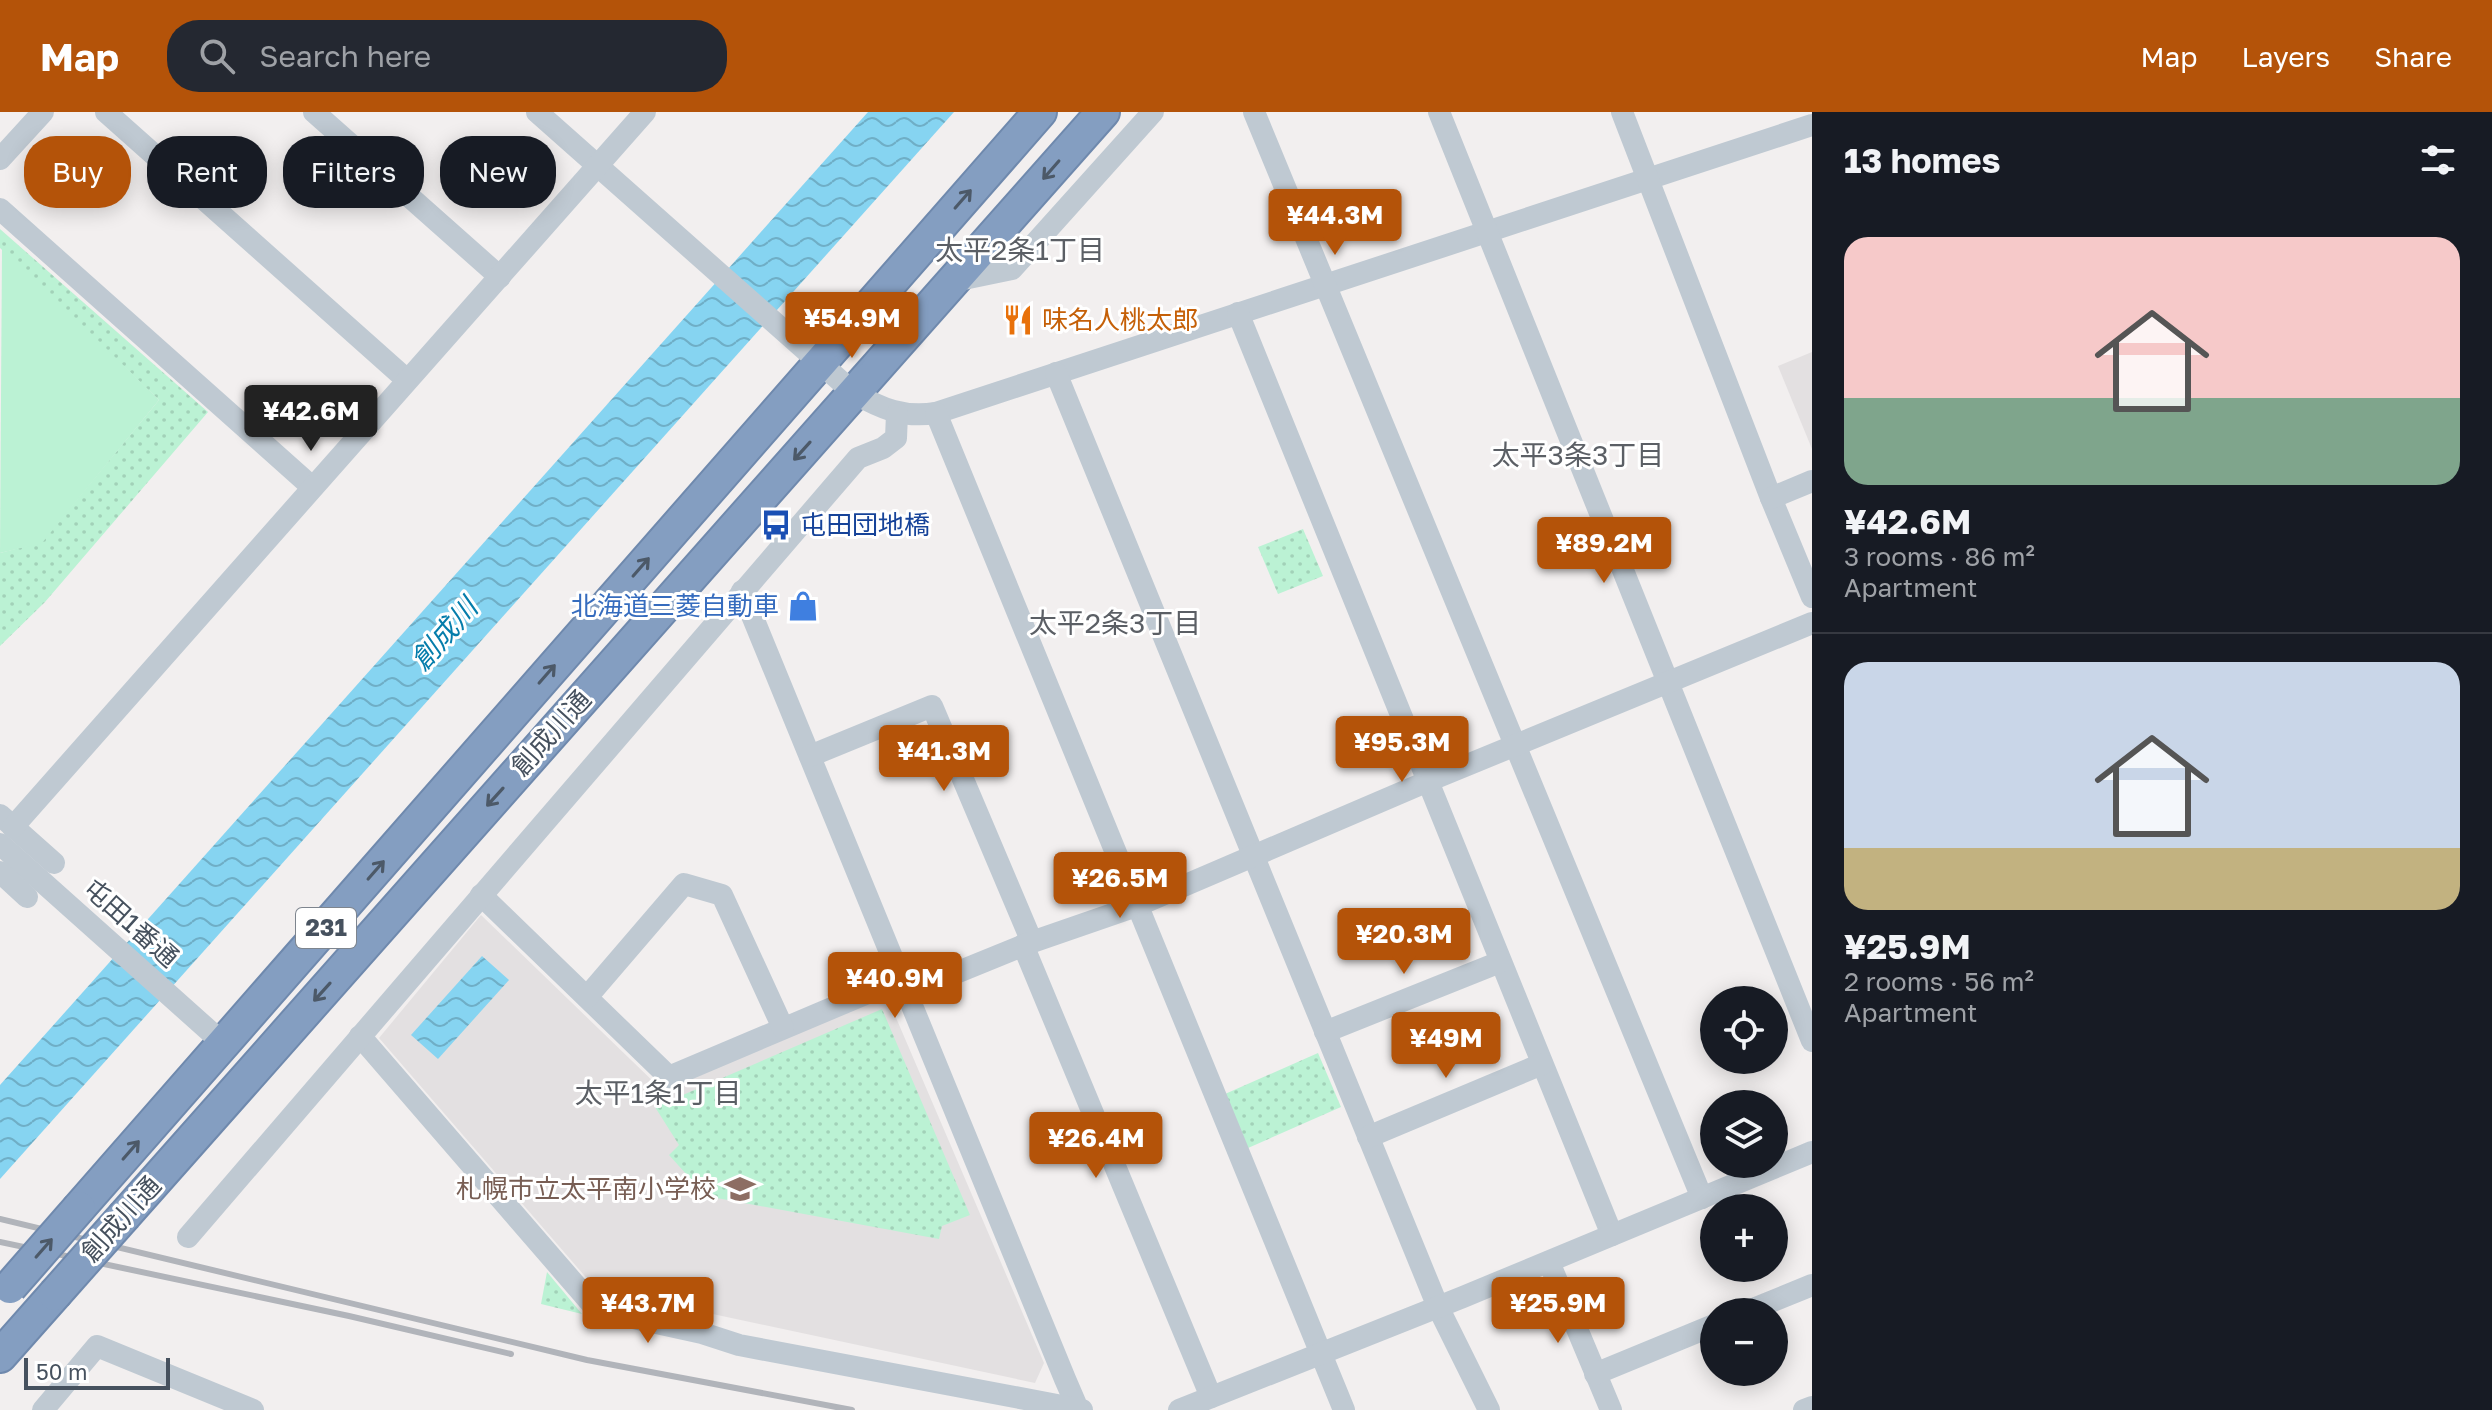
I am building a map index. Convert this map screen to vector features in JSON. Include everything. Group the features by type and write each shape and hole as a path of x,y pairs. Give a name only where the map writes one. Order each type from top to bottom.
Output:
{"highway":[{"name":"創成川通","path":"5,1292 1040,112"},
{"name":"創成川通","path":"0,1356 1103,112"}],"street":[{"path":"0,159 43,112"},
{"path":"106,112 407,380"},
{"path":"314,112 500,277"},
{"path":"537,112 854,393 885,410 919,416 936,413 1812,125"},
{"path":"54,863 4,829 645,112"},
{"path":"954,281 1012,269 1153,112"},
{"path":"1254,112 1700,1194"},
{"path":"1439,112 1812,1041"},
{"path":"1622,112 1812,597"},
{"path":"0,209 312,487"},
{"path":"1238,313 1612,1235"},
{"path":"1056,373 1438,1307 1489,1410"},
{"path":"936,413 1344,1410"},
{"path":"188,1237 858,458 883,448 896,438 897,414"},
{"path":"1771,498 1812,481"},
{"path":"742,591 1080,1410"},
{"path":"481,895 669,1077 783,1028 1139,905 1426,782 1812,623"},
{"path":"810,756 932,706 1211,1397"},
{"name":"屯田1番通","path":"4,829 68,904 224,1044"},
{"path":"0,872 27,897"},
{"path":"587,997 684,884 722,895 783,1028"},
{"path":"1325,1032 1500,962"},
{"path":"360,1036 597,1310 702,1333 739,1345 1080,1410"},
{"path":"1368,1137 1542,1064"},
{"path":"1712,1194 1812,1152"},
{"path":"1179,1410 1700,1199"},
{"path":"1549,1262 1611,1410"},
{"path":"1780,1298 1812,1285"},
{"path":"1595,1374 1700,1331"},
{"path":"43,1410 97,1346 253,1410"},
{"path":"1804,1410 1812,1407"}],"shaded area":[{"path":"1812,352 1812,449 1778,366"},
{"name":"札幌市立太平南小学校","path":"481,915 660,1088 885,992 1044,1363 1035,1383 596,1289 379,1038"}],"green space":[{"path":"0,229 208,412 45,602 0,646 0,553 42,542 159,400 0,248"},
{"path":"2,247 159,400 42,543 0,553"},
{"path":"1303,529 1323,576 1278,594 1258,547"},
{"path":"882,1009 970,1215 942,1226 939,1239 706,1196 669,1155 679,1145 655,1107"},
{"path":"1318,1053 1341,1107 1248,1148 1225,1094"},
{"path":"547,1272 582,1314 541,1304"}],"water":[{"name":"創成川","path":"868,112 954,112 0,1179 0,1085"},
{"path":"482,956 509,980 438,1059 411,1035"}],"railway":[{"path":"0,1219 587,1360 852,1410"},
{"path":"0,1242 349,1316 511,1354"}],"place":[{"name":"味名人桃太郎","path":"1018,320"},
{"name":"屯田団地橋","path":"776,525"},
{"name":"北海道三菱自動車","path":"803,606"},
{"name":"札幌市立太平南小学校","path":"740,1189"}],"district":[{"name":"太平2条1丁目","path":"1020,250"},
{"name":"太平3条3丁目","path":"1578,455"},
{"name":"太平2条3丁目","path":"1115,623"},
{"name":"太平1条1丁目","path":"658,1093"}]}
